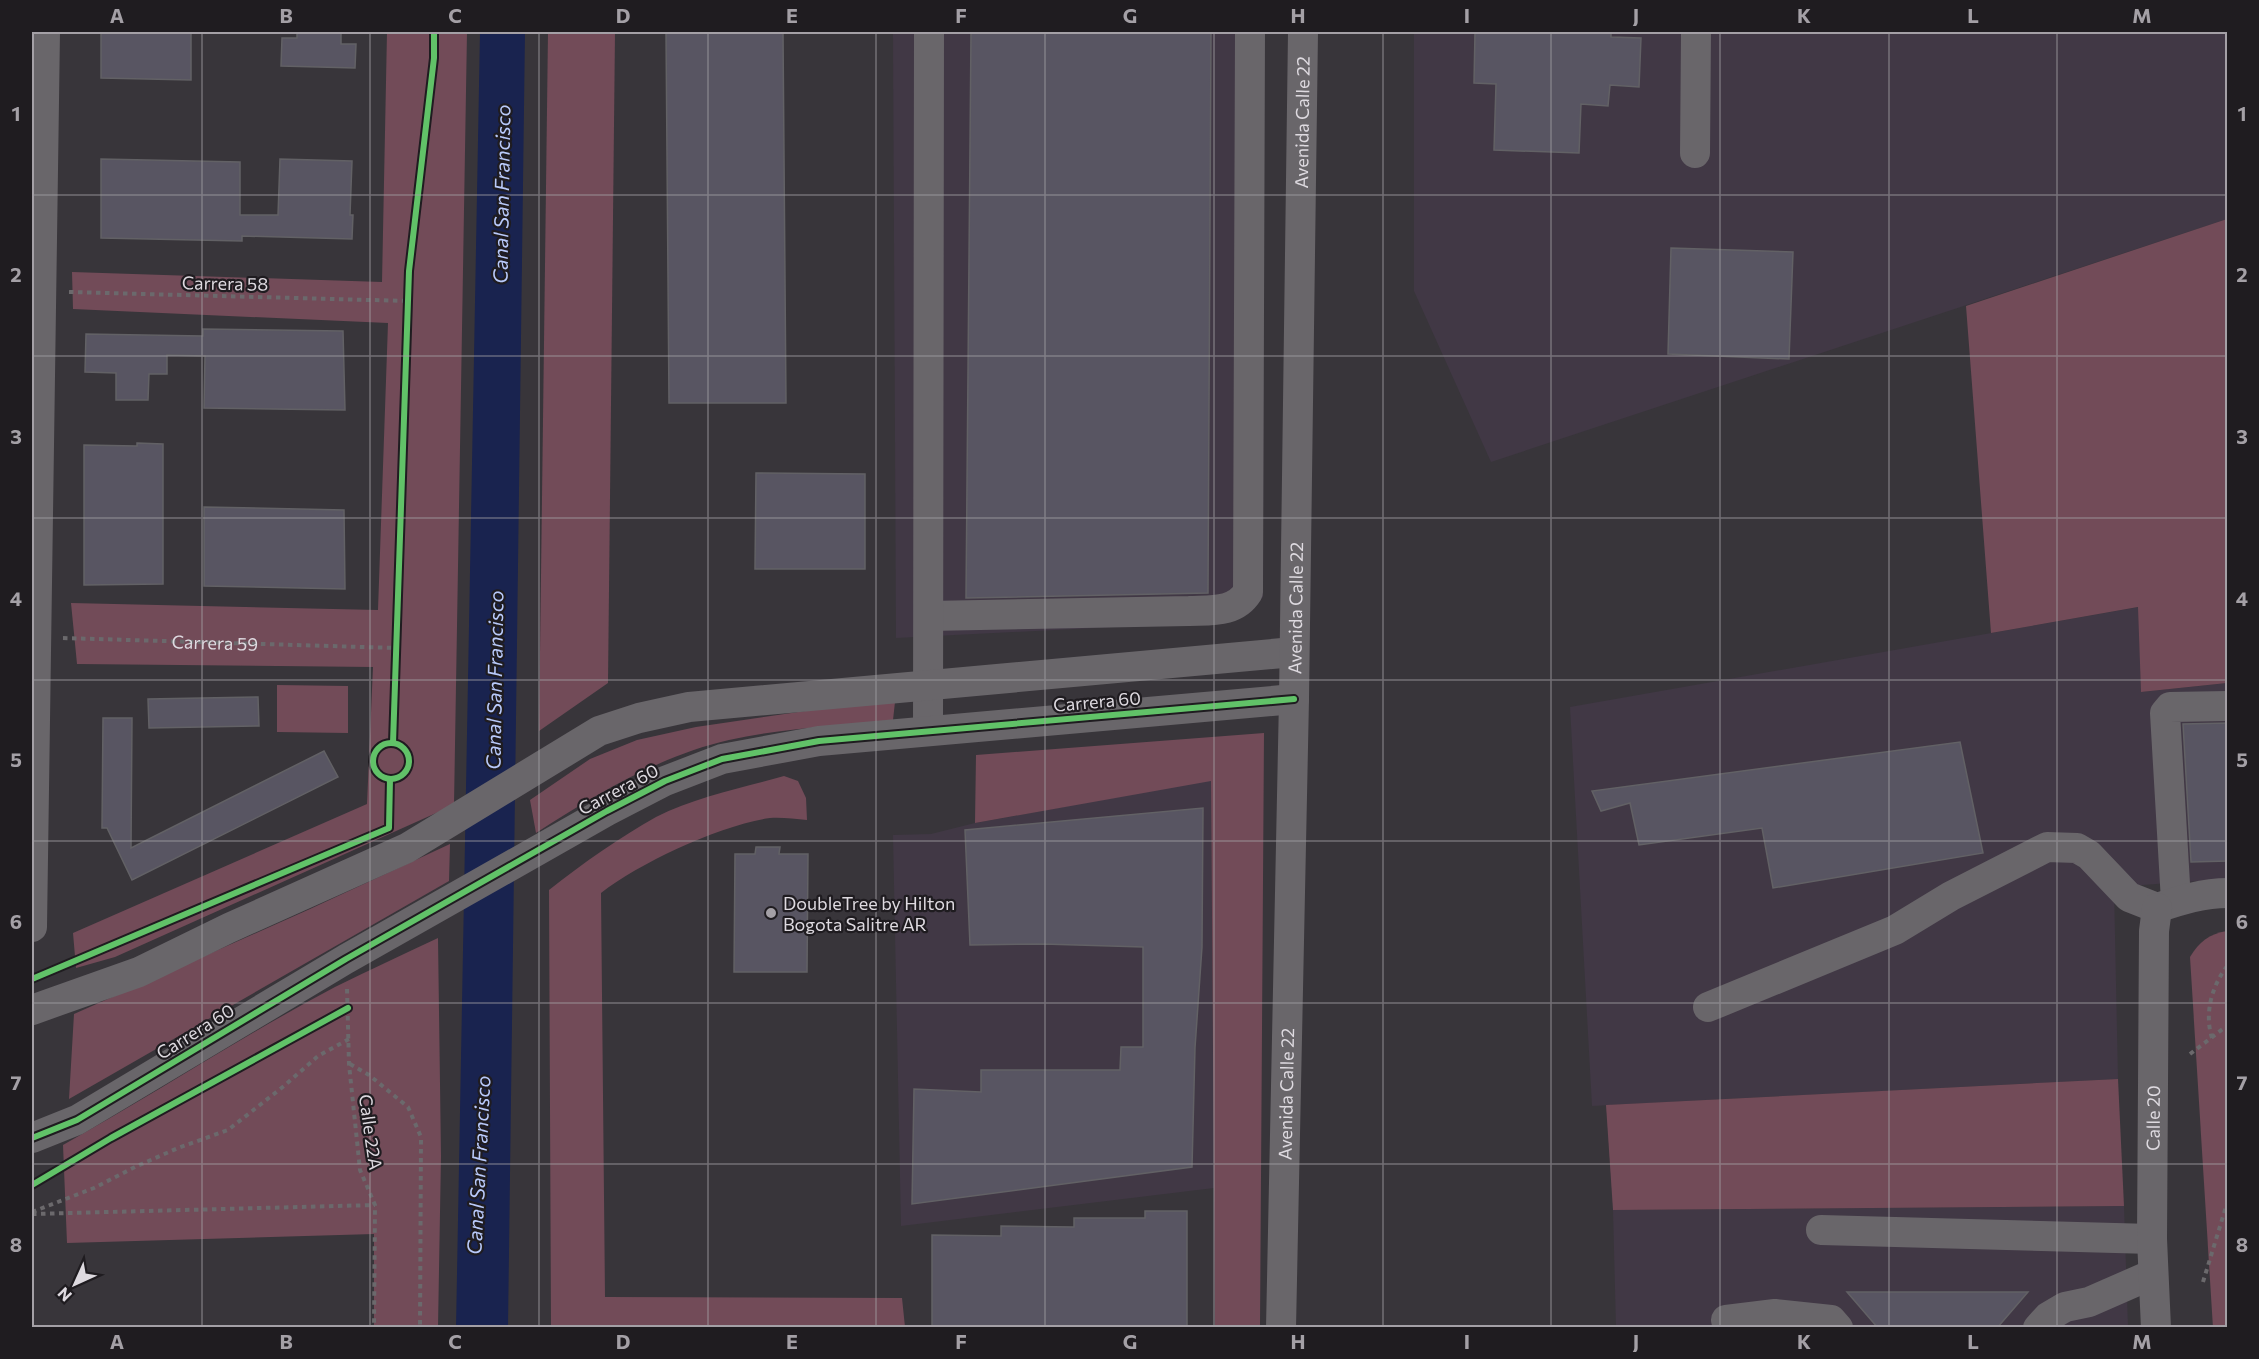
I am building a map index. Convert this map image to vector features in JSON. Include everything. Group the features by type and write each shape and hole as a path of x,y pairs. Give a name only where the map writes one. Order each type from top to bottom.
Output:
{"street":[{"path":"32,927 34,637 45,32"},
{"path":"928,730 929,32"},
{"path":"929,616 1189,611 1230,608 1244,599 1248,592 1250,32"},
{"name":"Avenida Calle 22","path":"1281,1328 1294,699 1303,32"},
{"path":"1695,153 1696,32"},
{"name":"Carrera 60","path":"32,1010 140,972 229,928 407,848 599,731 639,718 679,710 1293,652"},
{"name":"Carrera 60","path":"32,1138 77,1120 327,970 664,781 722,759 819,741 1294,699"},
{"name":"Calle 20","path":"2156,1328 2152,1239 2154,931 2166,904 2165,713 2169,707 2228,706"},
{"path":"1708,1007 1895,930 1951,896 2047,848 2077,848 2089,855 2129,897 2166,904 2212,893 2228,893"},
{"path":"1821,1230 2152,1239"},
{"path":"2038,1328 2048,1317 2065,1307 2085,1315 2153,1274"},
{"path":"1726,1320 1775,1314 1831,1320 1839,1328"}],"path":[{"path":"408,291 408,313"},
{"path":"396,660 397,636"},
{"path":"2212,1038 2209,1029 2210,1001 2219,976 2228,965"},
{"path":"338,1013 348,1008"},
{"path":"2190,1054 2228,1025"},
{"path":"32,1213 94,1188 178,1148 228,1130 318,1056 349,1039"},
{"path":"349,1064 369,1074 408,1107 421,1137 420,1328"},
{"path":"2203,1282 2228,1200"},
{"path":"32,1213 375,1205"}],"shaded area":[{"path":"387,32 467,32 454,805 115,957 76,968 73,933 367,804 373,667 77,664 71,603 378,610 388,323 73,309 72,272 382,282"},
{"path":"548,32 615,32 608,683 539,731"},
{"path":"893,32 1264,32 1263,597 1251,612 1233,621 896,638"},
{"path":"1414,32 2227,32 2227,219 1491,462 1414,291"},
{"path":"2227,219 2227,683 2141,692 2138,607 1991,633 1966,306"},
{"path":"2139,607 2141,692 2227,683 2227,879 2114,887 2118,1079 1592,1106 1570,707"},
{"path":"277,685 348,686 348,733 277,732"},
{"path":"895,702 893,720 749,736 703,747 678,756 628,778 536,833 530,800 590,759 637,740 696,727 833,707"},
{"path":"1264,733 1260,1327 1215,1327 1211,781 975,823 976,755"},
{"path":"784,776 798,781 806,798 807,820 770,818 728,828 658,858 617,881 601,893 605,1297 902,1298 905,1327 551,1327 549,890 601,851 656,817 703,798"},
{"path":"1211,780 1214,1188 901,1226 893,835 931,834 975,823"},
{"path":"450,844 449,881 69,1099 74,1014"},
{"path":"2227,931 2228,1327 2213,1328 2190,957 2205,940"},
{"path":"438,938 441,1156 438,1327 374,1327 374,1234 67,1243 63,1145 300,1006"},
{"path":"2118,1079 2124,1206 1613,1210 1606,1105"},
{"path":"2124,1206 2128,1327 1616,1327 1613,1210"}],"water":[{"name":"Canal San Francisco","path":"480,32 525,32 508,1327 456,1328"}],"building":[{"path":"101,32 191,32 191,80 101,78"},
{"path":"297,32 341,32 341,44 356,44 355,68 281,66 282,38 297,38"},
{"path":"666,32 783,32 786,403 669,403"},
{"path":"971,32 1211,32 1208,593 966,598"},
{"path":"1475,32 1611,32 1611,37 1641,38 1639,87 1610,85 1608,106 1581,104 1579,153 1494,150 1496,84 1474,83"},
{"path":"101,159 240,162 240,215 278,215 280,159 352,161 350,215 353,215 352,239 242,236 242,241 101,238"},
{"path":"1671,248 1793,252 1789,359 1668,354"},
{"path":"203,329 343,331 345,410 204,408 205,356 167,355 167,374 149,374 148,400 116,400 116,373 85,372 86,334 203,336"},
{"path":"137,443 163,444 163,584 84,585 84,445 137,446"},
{"path":"756,473 865,474 865,569 755,569"},
{"path":"204,507 344,510 345,589 204,586"},
{"path":"258,697 259,726 149,728 148,699"},
{"path":"103,718 132,718 131,848 324,751 338,777 132,880 107,828 102,828"},
{"path":"2228,723 2228,861 2191,862 2183,724"},
{"path":"1960,742 1983,853 1773,888 1762,828 1639,845 1630,803 1601,811 1592,791"},
{"path":"1203,808 1202,947 1195,1048 1192,1167 912,1204 914,1089 981,1092 981,1070 1120,1070 1121,1047 1143,1047 1143,947 1043,944 970,945 965,830"},
{"name":"DoubleTree by Hilton Bogota Salitre AR","path":"756,847 780,847 779,854 808,854 807,972 734,972 735,854 755,854"},
{"path":"1145,1211 1187,1211 1187,1328 932,1328 932,1235 1001,1236 1001,1226 1074,1227 1074,1218 1145,1218"},
{"path":"1847,1292 2028,1292 1997,1328 1878,1328"}],"cycle path":[{"path":"393,743 409,271 434,58 434,32"},
{"path":"32,1138 77,1120 346,959 607,811 665,781 722,759 819,741 1294,699"},
{"path":"391,743 404,748 409,761 404,774 391,779 378,774 373,761 378,748 391,743"},
{"path":"32,979 389,828 390,779"},
{"path":"32,1185 111,1138 348,1008"}],"place":[{"name":"DoubleTree by Hilton Bogota Salitre AR","path":"771,913"}]}
